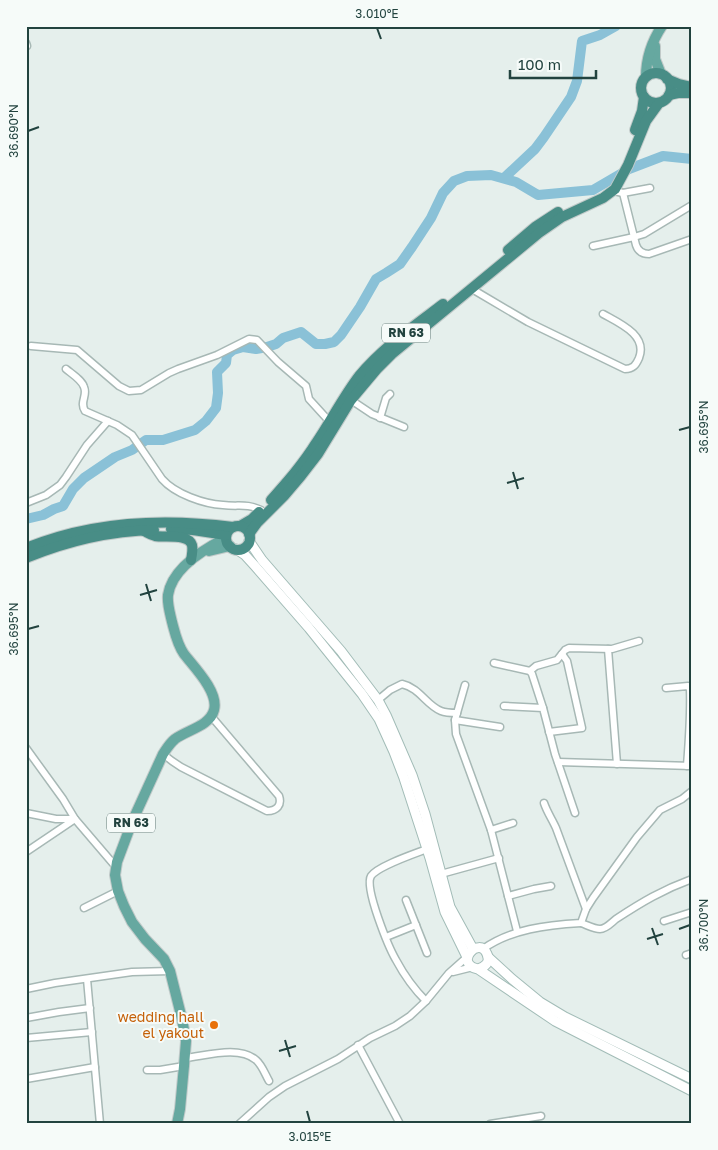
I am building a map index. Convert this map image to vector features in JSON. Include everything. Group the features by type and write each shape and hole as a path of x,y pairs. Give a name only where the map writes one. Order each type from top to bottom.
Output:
{"highway":[{"path":"692,87 679,84 664,76 653,74 646,77 642,87 644,97 651,102 658,102 669,95 678,93 692,93"},
{"path":"664,76 670,86 669,95"},
{"name":"RN 63","path":"351,400 392,354 498,266 555,222 603,198 617,188 640,117 644,97"},
{"name":"RN 63","path":"625,164 646,121 658,102"},
{"name":"RN 63","path":"232,537 262,510 295,472 316,444 329,421 360,376 374,360 466,286 535,227 603,190 617,188"},
{"path":"26,548 73,533 138,523 182,523 232,537 244,548 257,523 290,490 318,454 351,400"},
{"path":"26,558 80,540 144,530 185,530 232,537 245,529 249,537"},
{"path":"144,530 154,536 182,537 188,540 192,546 194,558"}],"main road":[{"path":"646,77 647,62 656,36 662,26"},
{"path":"656,36 655,59 664,76"},
{"path":"232,537 245,555 373,699 379,719 394,752 427,849 445,912 469,954"},
{"name":"RN 63","path":"177,1124 186,1041 182,1019 170,971 164,960 132,922 118,892 115,875 117,862 132,822 163,754 177,738 208,720 214,710 214,700 208,686 179,645 168,609 168,594 173,581 194,558 208,548 232,537"},
{"path":"249,537 258,555 341,651 394,731 425,814 450,907 469,954 468,962 555,1021 692,1091"},
{"path":"469,954 477,948 540,1002 565,1017 692,1079"},
{"path":"476,968 485,966 488,962 485,953"}],"street":[{"path":"650,188 617,188 637,248 645,254 692,239"},
{"path":"593,246 634,238 644,234 692,205"},
{"path":"472,289 528,322 625,369 632,368 637,363 641,352 639,342 625,326 603,314"},
{"path":"31,346 77,350 122,389 133,392 141,390 178,369 217,355 249,339 255,339 306,386 309,399 329,421"},
{"path":"66,369 84,386 85,393 82,404 84,410 124,428 132,435 165,482 172,488 191,497 215,504 227,506 247,505 262,510"},
{"path":"380,418 386,398 390,394"},
{"path":"351,400 372,414 404,427"},
{"path":"26,503 46,495 60,485 87,445 108,421"},
{"path":"530,671 536,666 556,660 569,648 612,649 639,641"},
{"path":"608,649 617,764"},
{"path":"549,732 582,728 567,661 562,654"},
{"path":"494,663 530,671"},
{"path":"530,671 575,813"},
{"path":"373,699 402,684 413,688 436,709 442,712 500,727"},
{"path":"465,684 456,717 456,734 491,830 517,931"},
{"path":"558,762 689,766 690,688 688,686 666,688"},
{"path":"504,706 543,708"},
{"path":"163,754 181,767 267,811 273,811 278,808 281,801 279,796 211,716"},
{"path":"26,748 75,819 116,867"},
{"path":"581,923 586,910 637,837 660,810 682,799 692,791"},
{"path":"544,804 556,828 586,910"},
{"path":"26,813 56,819 75,819"},
{"path":"26,852 75,819"},
{"path":"491,830 514,823"},
{"path":"426,1001 415,990 396,960 376,911 370,890 370,877 379,869 427,849"},
{"path":"441,874 498,858"},
{"path":"485,953 494,940 517,931 581,923 599,929 606,927 655,894 692,879"},
{"path":"508,896 551,886"},
{"path":"84,908 118,892"},
{"path":"406,900 427,954"},
{"path":"664,921 692,912"},
{"path":"386,937 416,925"},
{"path":"239,1124 269,1097 285,1086 338,1059 358,1045 410,1016 469,954"},
{"path":"449,973 476,968"},
{"path":"26,989 132,972 170,971"},
{"path":"87,979 100,1124"},
{"path":"26,1018 90,1008"},
{"path":"26,1038 92,1032"},
{"path":"358,1045 400,1124"},
{"path":"147,1070 160,1070 185,1062 231,1052 252,1057 257,1061 269,1080"},
{"path":"26,1079 95,1067"},
{"path":"490,1124 541,1116"}],"waterway":[{"path":"504,178 535,149 571,97 577,81 582,41 600,35 616,26"},
{"path":"26,519 43,515 63,506 73,489 84,478 115,457 132,450 146,440 163,440 195,430 206,421 216,408 218,393 217,372 226,363 227,355 233,350 243,347 256,349 267,347 276,344 283,338 301,332 316,344 334,342 360,307 376,279 400,264 431,218 443,193 454,181 467,176 491,175 516,182 538,195 593,190 629,169 663,156 692,159"}],"place":[{"name":"wedding hall el yakout","path":"214,1025"}]}
